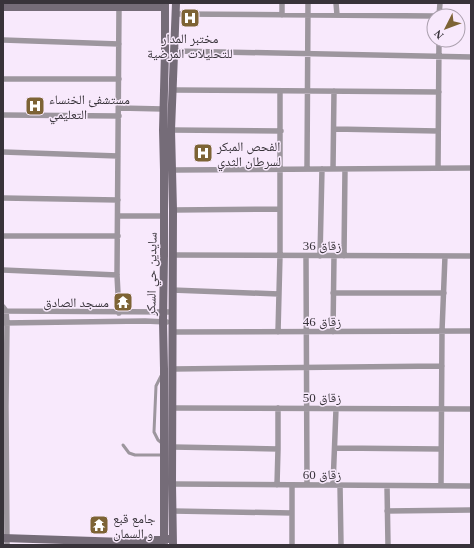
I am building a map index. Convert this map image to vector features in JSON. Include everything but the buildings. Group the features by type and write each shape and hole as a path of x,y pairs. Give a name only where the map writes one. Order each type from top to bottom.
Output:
{"street":[{"name":"سايدين حي السكر","path":"169,542 164,455 168,446 172,408 173,170 171,130 176,3"},
{"path":"282,3 282,15"},
{"path":"307,169 308,3"},
{"path":"336,3 336,15"},
{"name":"سايدين حي السكر","path":"164,5 166,51 163,109 164,216 162,322 168,446 173,511 169,542"},
{"path":"3,7 119,8 164,5"},
{"path":"119,8 117,275 119,313"},
{"path":"176,14 426,16"},
{"path":"3,40 119,44"},
{"path":"438,168 439,48"},
{"path":"174,51 471,57"},
{"path":"3,79 118,79"},
{"path":"173,90 439,92"},
{"path":"278,332 281,169 280,91"},
{"path":"333,169 334,91"},
{"path":"119,108 163,109"},
{"path":"3,115 119,116"},
{"path":"334,129 438,131"},
{"path":"171,130 280,131"},
{"path":"3,152 118,156"},
{"path":"173,170 471,168"},
{"path":"320,256 322,169"},
{"path":"344,256 345,169"},
{"path":"3,198 118,200"},
{"path":"173,210 280,209"},
{"path":"118,216 164,216"},
{"path":"3,236 118,236"},
{"name":"زقاق 36","path":"173,255 471,256"},
{"path":"306,256 307,485"},
{"path":"333,332 334,256"},
{"path":"441,486 442,331 445,256"},
{"path":"3,270 117,275"},
{"path":"172,290 279,294"},
{"path":"333,293 444,293"},
{"path":"169,542 6,540 4,310 119,313 172,312"},
{"path":"5,323 172,322"},
{"name":"زقاق 46","path":"172,332 471,331"},
{"path":"173,369 442,366"},
{"name":"زقاق 50","path":"172,408 471,409"},
{"path":"277,485 278,408"},
{"path":"334,485 336,408"},
{"path":"168,446 278,449"},
{"path":"335,448 441,448"},
{"name":"زقاق 60","path":"172,484 471,486"},
{"path":"292,485 292,545"},
{"path":"340,485 341,545"},
{"path":"387,486 388,545"},
{"path":"387,511 471,510"},
{"path":"173,511 292,513"}],"lane":[{"path":"123,445 129,453 135,455 164,455"}],"place":[{"name":"مختبر المدار للتحليلات المرضية","path":"190,18"},
{"name":"مستشفئ الخنساء التعليمي","path":"35,106"},
{"name":"الفحص المبكر لسرطان الثدي","path":"203,153"},
{"name":"مسجد الصادق","path":"123,302"},
{"name":"جامع قبع و السمان","path":"99,525"}]}
